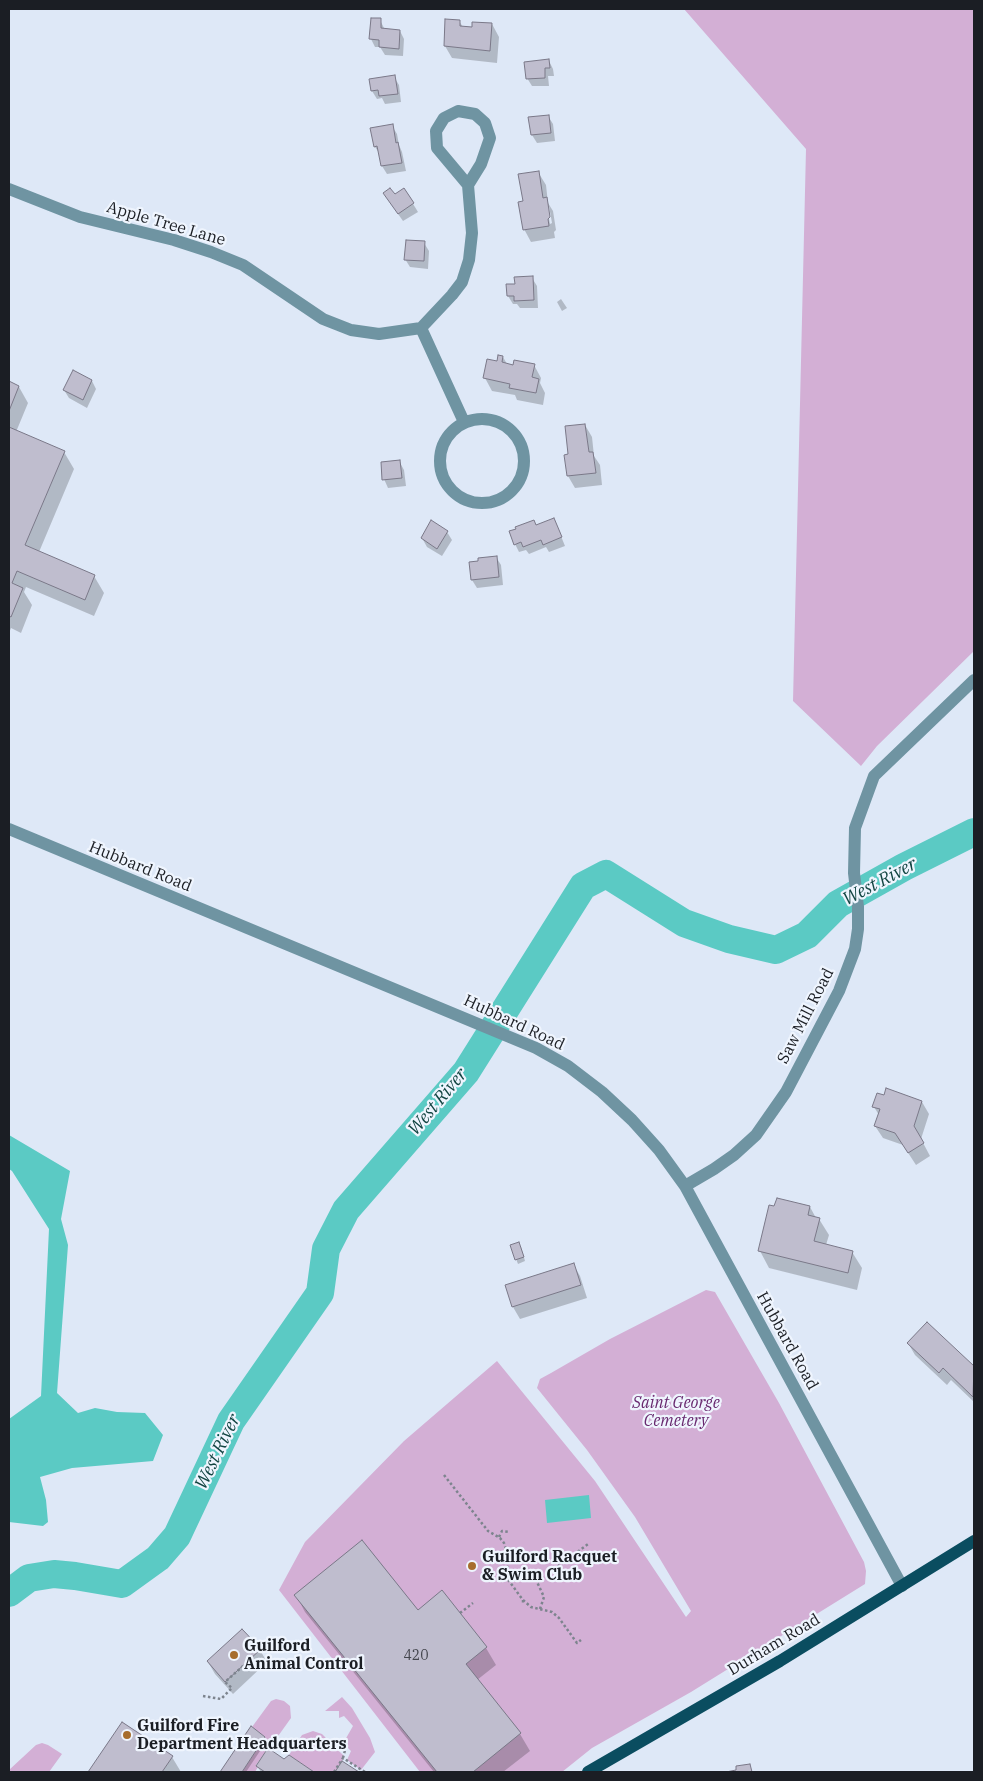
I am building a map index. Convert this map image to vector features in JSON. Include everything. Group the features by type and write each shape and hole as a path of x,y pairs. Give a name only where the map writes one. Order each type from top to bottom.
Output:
{"main road":[{"name":"Durham Road","path":"588,1772 780,1661 974,1541"}],"street":[{"path":"464,422 421,328 462,282 469,260 472,233 468,185 437,148 436,131 444,118 458,111 475,114 485,123 490,138 481,164 468,185"},
{"name":"Apple Tree Lane","path":"9,189 80,217 174,240 243,265 323,319 352,330 379,334 421,328"},
{"path":"477,418 499,422 512,430 522,445 524,464 520,480 511,493 494,502 475,503 458,497 446,484 440,468 442,447 451,431 464,422 477,418"},
{"name":"Saw Mill Road","path":"685,1186 736,1154 756,1135 777,1107 839,991 848,970 858,929 858,907 854,873 855,828 874,776 974,680"},
{"name":"Hubbard Road","path":"9,829 536,1048 568,1066 602,1092 660,1150 685,1186 902,1586"}],"path":[{"path":"444,1475 488,1531 504,1543 508,1553 505,1578 523,1602 552,1612 559,1618 576,1643 581,1640"},
{"path":"499,1538 502,1531 510,1532"},
{"path":"540,1609 544,1597 537,1582 588,1544"},
{"path":"460,1613 473,1603"},
{"path":"202,1696 221,1699 232,1688 226,1682 243,1666"},
{"path":"334,1772 343,1758 345,1750"},
{"path":"343,1758 365,1772"}],"green space":[{"path":"684,9 974,9 974,651 877,746 861,766 793,701 806,149"},
{"name":"Guilford Racquet & Swim Club","path":"706,1290 715,1292 779,1403 864,1562 866,1571 865,1584 691,1692 592,1748 562,1772 420,1772 279,1590 305,1542 404,1441 497,1361 595,1481 686,1617 691,1611 635,1517 587,1450 537,1388 540,1379 610,1339"},
{"path":"342,1697 352,1708 370,1738 375,1752 361,1770 347,1760 351,1751 346,1746 345,1740 353,1726 344,1716 339,1718 339,1711 325,1711"},
{"path":"276,1699 284,1701 290,1706 291,1718 271,1746 269,1745 265,1750 256,1765 258,1767 255,1772 242,1772 265,1737 252,1727 271,1701"},
{"path":"313,1731 322,1734 344,1756 335,1772 314,1772 289,1755 302,1735"},
{"path":"42,1743 62,1754 49,1772 9,1772 36,1745"}],"shaded area":[{"path":"9,1135 70,1171 61,1219 68,1245 57,1393 78,1413 95,1408 117,1412 145,1413 163,1435 153,1461 72,1468 40,1477 46,1500 48,1522 43,1526 9,1522 9,1419 41,1396 49,1229 9,1169"},
{"path":"589,1495 591,1518 547,1523 545,1500"}],"building":[{"path":"371,18 381,18 381,28 400,30 399,49 379,47 379,40 369,39"},
{"path":"445,19 460,20 460,26 472,27 472,22 492,23 490,51 444,46"},
{"path":"549,59 550,68 545,68 545,78 526,79 524,62"},
{"path":"395,75 398,94 379,96 378,90 371,91 369,79"},
{"path":"549,115 551,133 531,135 528,117"},
{"path":"393,124 402,163 381,166 377,146 374,147 370,128"},
{"path":"539,171 543,198 547,197 550,217 548,219 549,226 523,230 518,202 523,201 518,174"},
{"path":"390,188 395,194 404,188 414,203 398,214 383,193"},
{"path":"406,240 425,241 424,261 404,260"},
{"path":"533,276 534,300 514,301 514,296 507,296 506,284 515,284 514,277"},
{"path":"498,355 503,356 502,362 513,365 514,360 535,364 532,377 539,379 536,393 509,388 510,384 483,378 487,359 497,361"},
{"path":"73,370 92,380 83,400 63,390"},
{"path":"9,381 19,386 9,411"},
{"path":"585,424 589,452 593,452 596,473 567,476 564,455 568,454 565,426"},
{"path":"9,427 65,451 25,545 95,575 85,600 17,571 12,583 23,588 11,617 9,616"},
{"path":"400,460 402,478 382,480 381,462"},
{"path":"554,518 562,537 543,545 541,540 523,547 521,542 514,545 509,531 534,520 536,525"},
{"path":"431,520 448,531 437,549 421,538"},
{"path":"497,556 499,577 471,580 469,562 478,561 478,558"},
{"path":"886,1088 922,1101 914,1126 924,1143 908,1153 895,1133 874,1126 880,1109 872,1107 877,1093 884,1095"},
{"path":"777,1198 810,1206 808,1215 820,1218 814,1241 853,1251 848,1273 758,1251 769,1205 774,1206"},
{"path":"519,1242 524,1257 515,1260 510,1245"},
{"path":"574,1263 581,1285 512,1307 505,1285"},
{"path":"927,1322 974,1366 973,1397 943,1368 939,1373 907,1343"},
{"name":"Guilford Racquet & Swim Club","path":"362,1540 418,1610 442,1590 487,1647 466,1664 521,1733 473,1772 437,1772 294,1595"},
{"name":"Guilford Animal Control","path":"242,1629 261,1649 225,1682 207,1661"},
{"name":"Guilford Fire Department Headquarters","path":"122,1722 173,1756 162,1772 88,1772"},
{"path":"251,1726 265,1737 242,1772 220,1772"},
{"path":"268,1748 284,1759 289,1755 314,1772 265,1772 256,1766"},
{"path":"342,1761 359,1772 335,1772"},
{"path":"750,1764 752,1772 726,1772 736,1770 736,1766"}],"waterway":[{"name":"West River","path":"9,1593 29,1578 54,1574 122,1584 158,1558 177,1536 231,1421 320,1293 326,1249 346,1210 466,1072 583,886 606,874 684,923 729,939 776,950 807,935 838,904 904,867 974,832"}],"place":[{"name":"Guilford Racquet & Swim Club","path":"472,1566"},
{"name":"Guilford Animal Control","path":"234,1655"},
{"name":"Guilford Fire Department Headquarters","path":"127,1735"}],"park label":[{"name":"Saint George Cemetery","path":"676,1412"}]}
